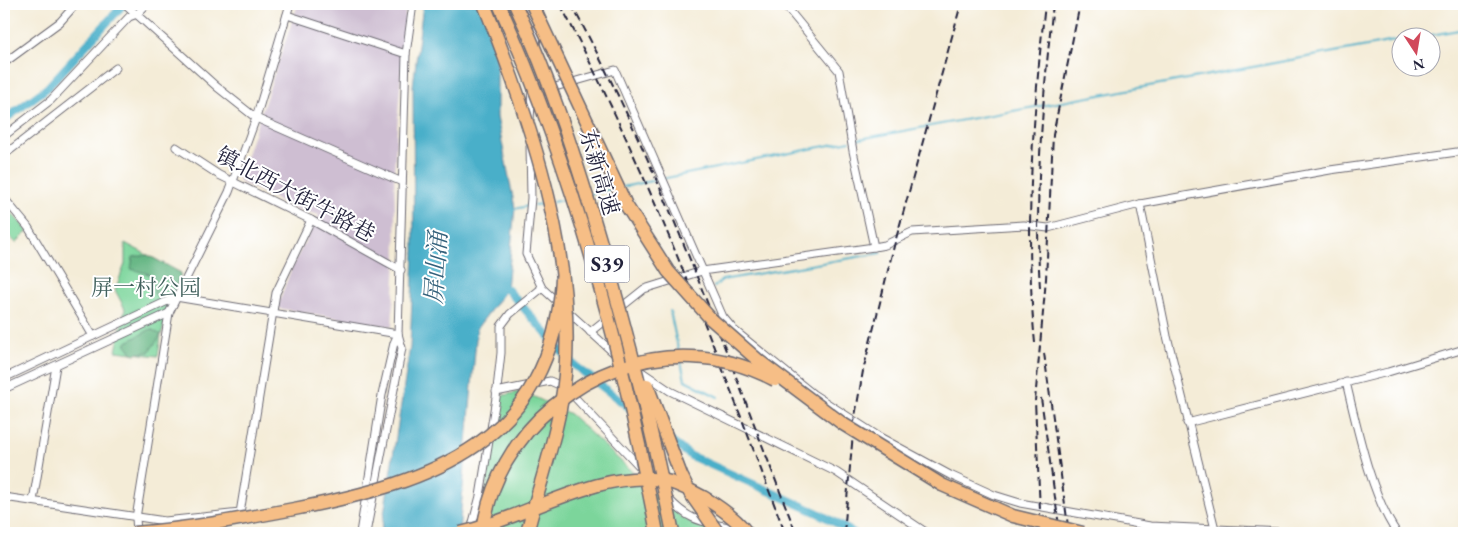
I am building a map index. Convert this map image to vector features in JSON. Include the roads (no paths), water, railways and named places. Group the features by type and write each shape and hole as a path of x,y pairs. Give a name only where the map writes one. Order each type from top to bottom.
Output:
{"highway":[{"path":"484,4 511,74 550,208 562,279 567,333 563,392 555,434 527,533"},
{"name":"东新高速","path":"499,4 541,105 599,288 626,394 657,533"},
{"name":"东新高速","path":"515,4 549,82 568,134 628,334 673,533"},
{"path":"532,4 626,204 668,272 711,319 759,361 843,424 942,485 1013,516 1084,533"},
{"path":"135,533 236,520 340,500 408,480 454,460 493,433 529,391 546,359 555,334 562,279"},
{"path":"628,334 681,475 690,493 718,533"},
{"path":"483,533 486,510 493,488 516,444 560,400 587,382 610,371 662,358 692,357 726,362 757,371 807,397"},
{"path":"460,533 501,522 592,488 620,481 649,479 668,481 707,500 748,533"}],"street":[{"path":"4,63 60,22 76,4"},
{"path":"4,136 51,100 129,17 137,14 147,4"},
{"path":"135,533 169,313 233,182 256,118 290,4"},
{"path":"366,533 402,348 398,334 406,54 413,4"},
{"path":"540,4 531,94 531,198 525,248 542,288 611,352 670,391 836,472 927,533"},
{"path":"784,4 839,71 853,151 874,247"},
{"path":"127,6 217,87 256,118 402,182"},
{"path":"287,15 406,54"},
{"path":"4,155 116,68"},
{"path":"531,94 615,70 723,317 734,330 814,394 878,436 950,475 994,495 1029,505 1150,526 1304,533"},
{"name":"镇北西大街牛路巷","path":"176,148 233,182 311,220 401,270"},
{"path":"590,332 644,289 702,271 885,245 912,232 1024,225 1048,228 1140,204 1330,170 1464,152"},
{"path":"4,198 28,227 93,336"},
{"path":"1140,204 1187,423 1215,529"},
{"path":"4,497 166,521 240,513 276,293 311,220"},
{"path":"470,533 480,496 496,392 501,353 500,330 503,321 510,314 531,295 542,288"},
{"path":"4,378 176,297 398,334"},
{"path":"4,389 169,313"},
{"path":"360,533 382,395 394,343 398,334"},
{"path":"1187,423 1464,349"},
{"path":"33,502 56,366"},
{"path":"496,392 550,381 566,388 606,428 681,513 700,522 748,533"},
{"path":"1346,382 1363,452 1388,522 1397,533"}],"water":[{"name":"屏山涌","path":"423,4 508,4 497,33 497,117 515,208 507,289 477,328 459,533 381,533 410,347 414,252 413,86"}],"waterway":[{"path":"4,120 47,88 124,4"},
{"path":"1440,33 1464,29"},
{"path":"854,140 1390,42"},
{"path":"622,187 850,141"},
{"path":"590,194 612,189"},
{"path":"553,202 568,199"},
{"path":"534,205 544,204"},
{"path":"514,209 529,206"},
{"path":"714,287 722,280 881,253"},
{"path":"498,284 507,289 573,364 649,423"},
{"path":"670,311 679,353"},
{"path":"681,362 685,380 718,397"},
{"path":"669,440 691,456 818,513 854,533"}],"railway":[{"path":"560,4 593,68 653,199 708,331 785,533"},
{"path":"571,4 636,133 665,198 796,533"},
{"path":"844,533 854,422 863,371 894,246 961,4"},
{"path":"1035,343 1030,258 1031,173 1045,4"},
{"path":"1040,288 1038,252 1040,146 1053,4"},
{"path":"1041,533 1035,401 1046,279 1053,135 1080,4"},
{"path":"1044,353 1069,533"},
{"path":"1041,398 1060,533"}],"park label":[{"name":"屏一村公园","path":"146,287"}]}
